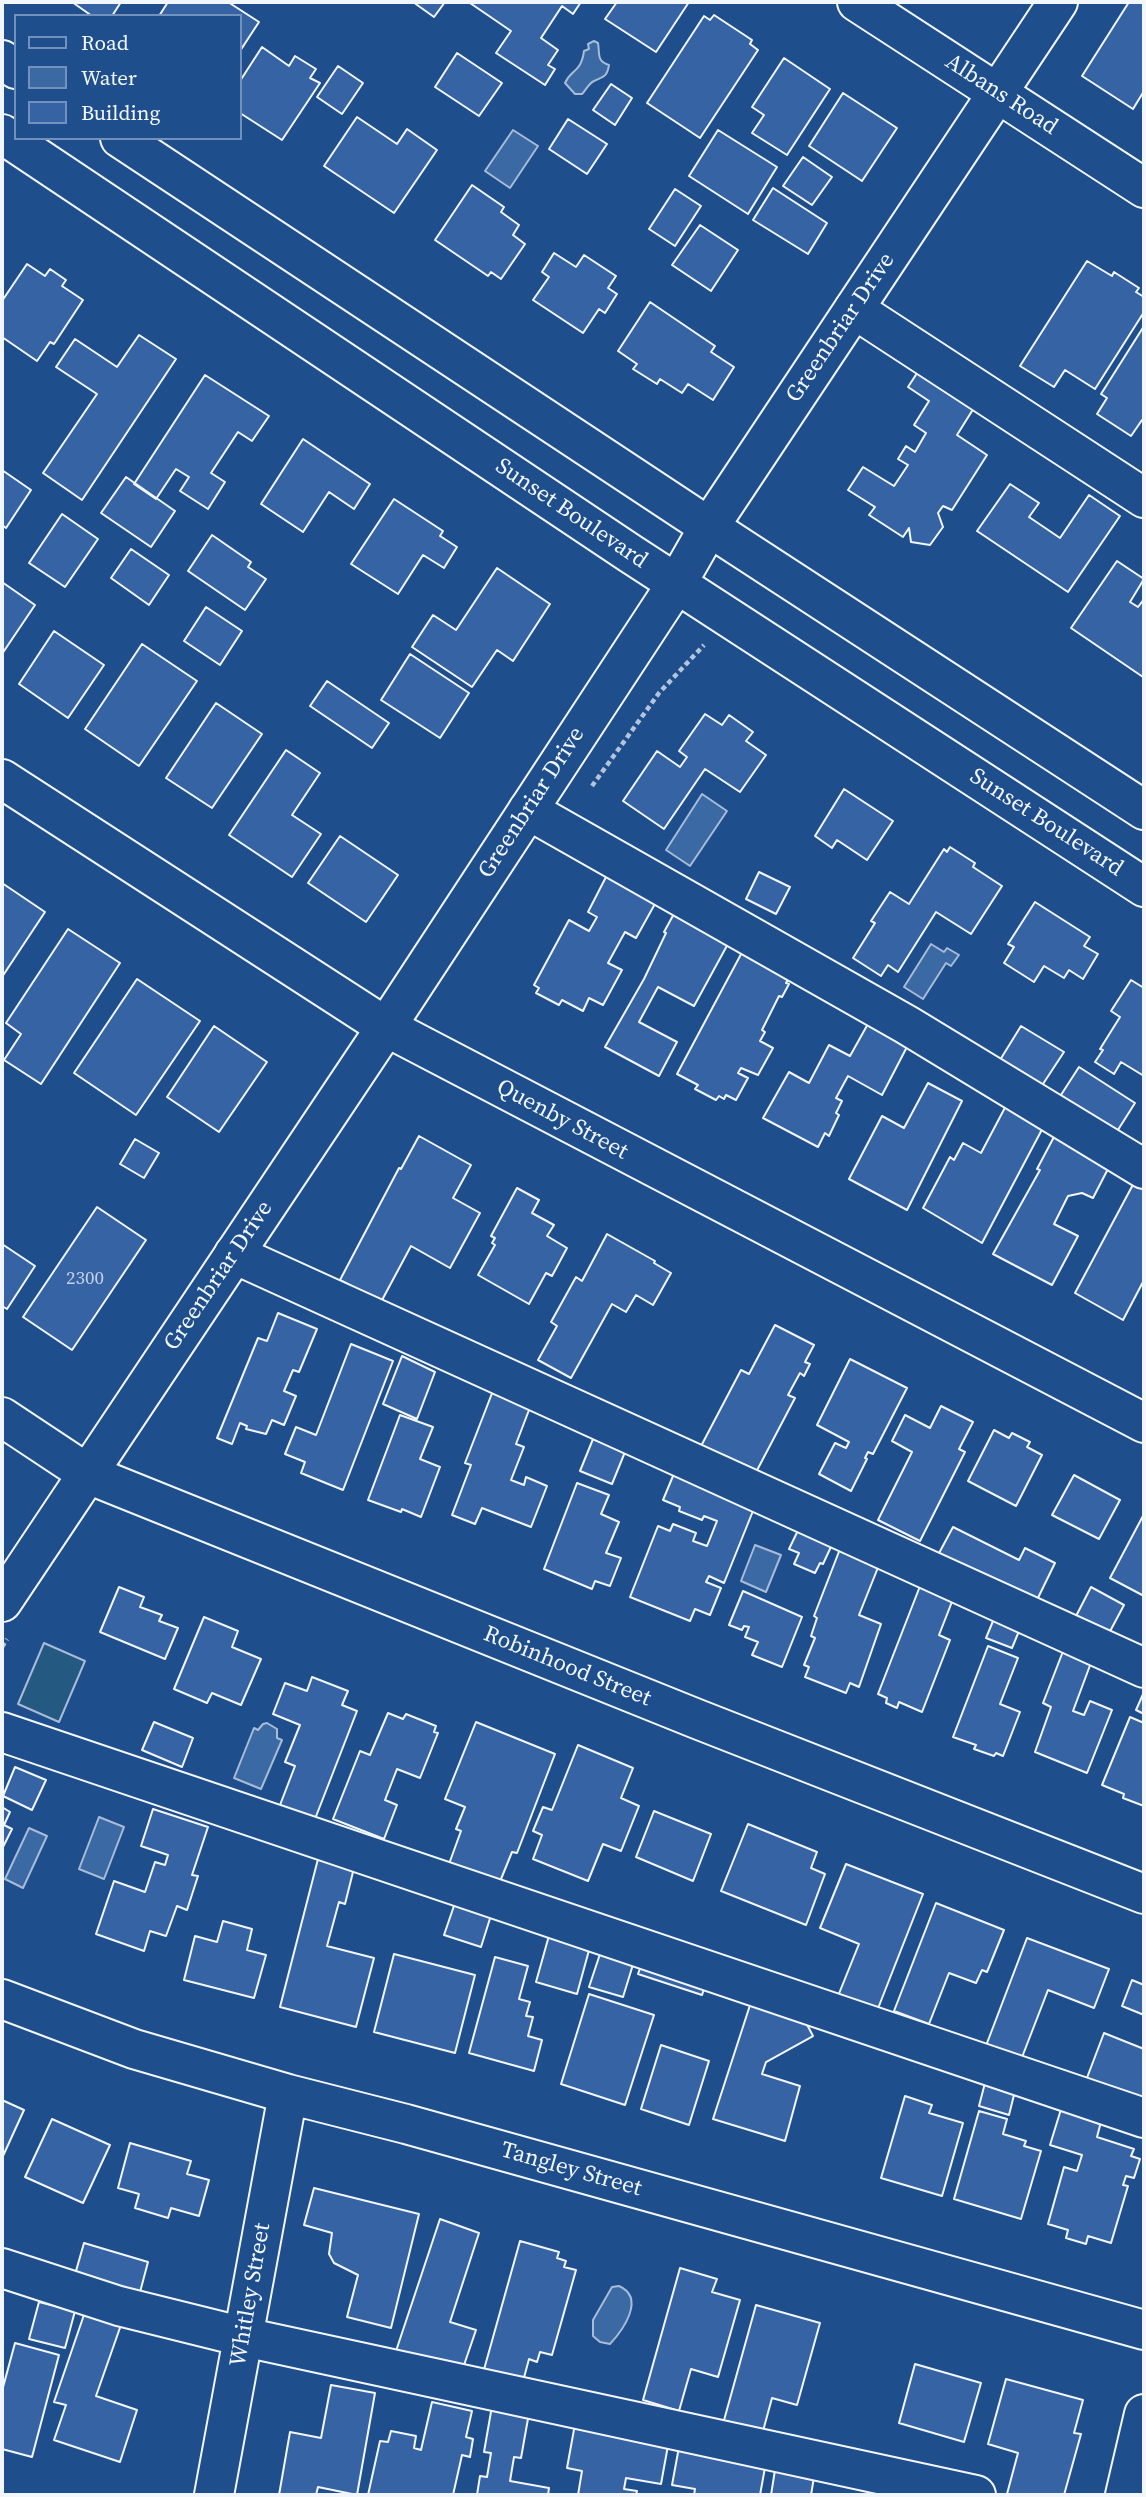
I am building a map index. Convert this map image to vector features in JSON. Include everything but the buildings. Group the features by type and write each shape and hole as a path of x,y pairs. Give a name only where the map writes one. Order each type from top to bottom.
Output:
{"street":[{"name":"Albans Road","path":"857,2 1144,188"},
{"name":"Greenbriar Drive","path":"2,1602 386,1027 677,583 709,527 1058,2"},
{"name":"Sunset Boulevard","path":"2,134 677,583 1144,887"},
{"path":"124,140 709,527 1144,810"},
{"path":"854,309 1144,498"},
{"name":"Quenby Street","path":"2,779 386,1027 1144,1423"},
{"path":"528,810 907,1025 1144,1169"},
{"path":"234,1254 1144,1668"},
{"name":"Robinhood Street","path":"2,1417 88,1474 685,1714 1144,1894"},
{"path":"2,1732 1144,2118"},
{"name":"Tangley Street","path":"2,1999 134,2049 288,2094 433,2131 1144,2330"},
{"name":"Whitley Street","path":"214,2495 288,2094"},
{"path":"2,2268 119,2306 244,2337 976,2495"},
{"path":"1133,2481 1144,2414"}],"shaded area":[{"path":"44,1643 85,1661 59,1722 18,1704"}],"water":[{"path":"594,41 598,43 600,59 609,65 607,72 591,83 582,94 575,94 565,83 581,63 584,51 589,49 588,44"},
{"path":"513,130 538,146 510,188 485,171"},
{"path":"702,794 727,811 690,866 666,850"},
{"path":"931,944 944,952 947,948 959,955 951,966 946,963 923,999 904,987"},
{"path":"755,1545 781,1555 766,1592 741,1581"},
{"path":"267,1723 277,1729 277,1738 282,1740 261,1789 234,1778 254,1728 258,1730"},
{"path":"99,1817 124,1827 104,1879 79,1869"},
{"path":"29,1828 47,1836 23,1888 5,1879"},
{"path":"619,2286 627,2291 631,2298 630,2314 610,2344 600,2342 593,2336 593,2320 612,2287"}]}
